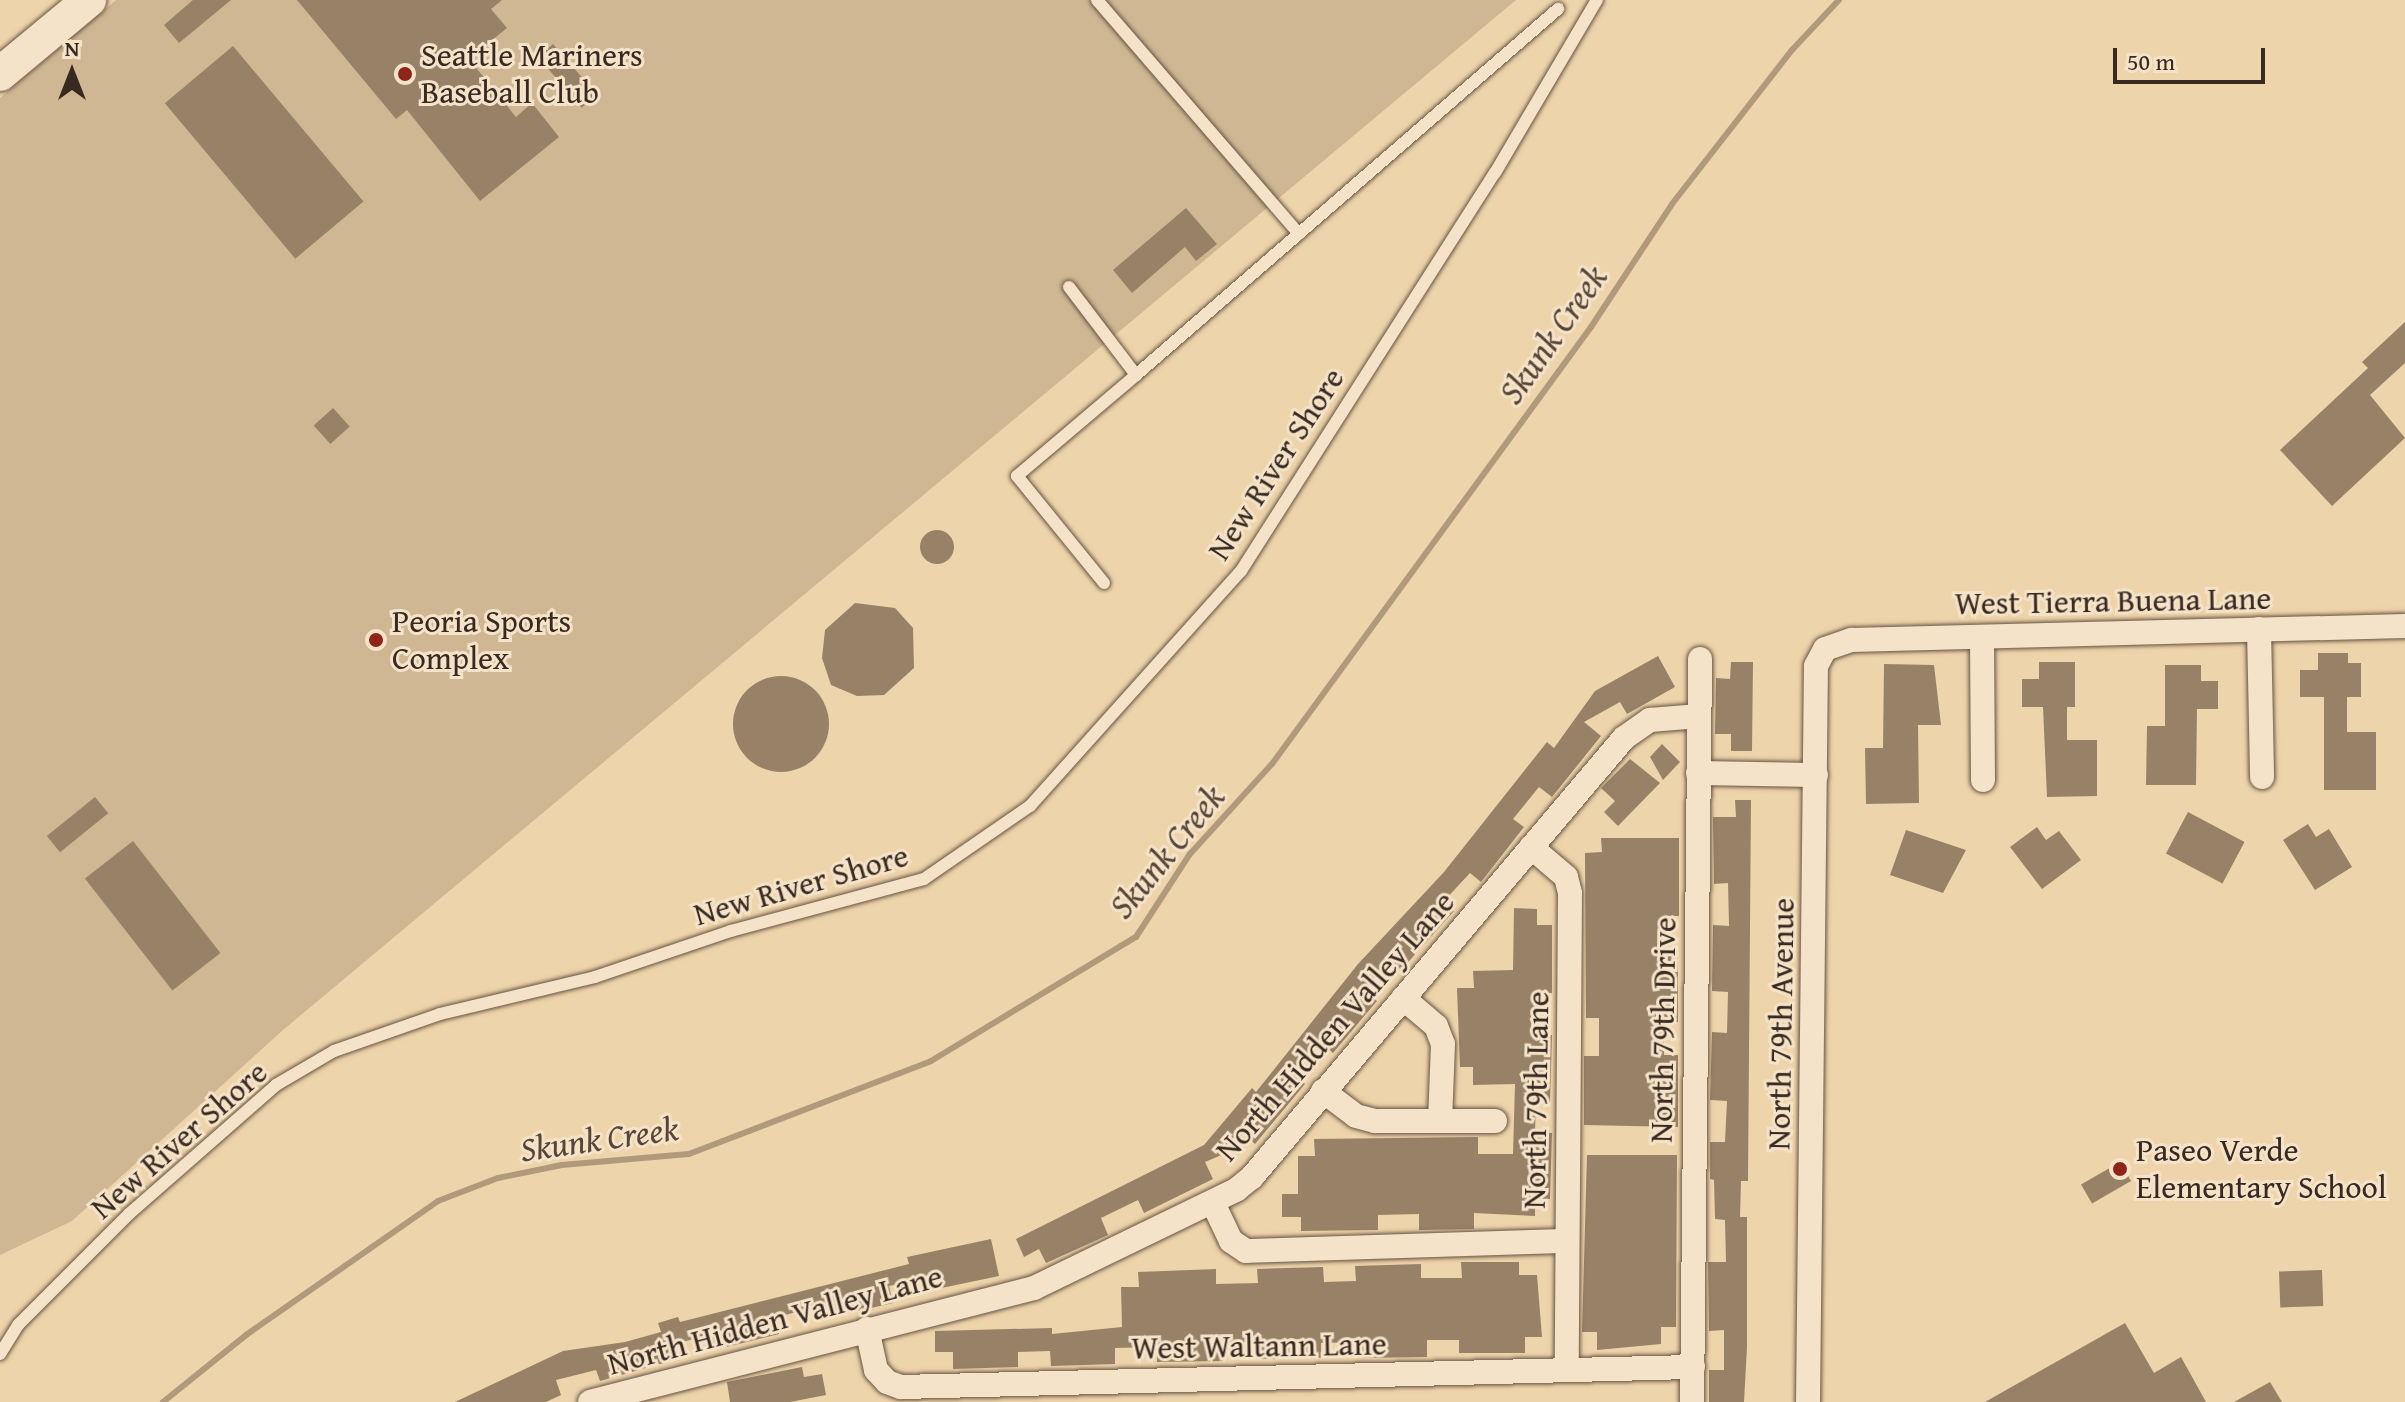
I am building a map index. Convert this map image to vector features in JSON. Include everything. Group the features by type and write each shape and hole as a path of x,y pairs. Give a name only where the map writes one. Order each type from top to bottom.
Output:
{"street":[{"path":"0,74 89,0"},
{"name":"West Tierra Buena Lane","path":"1825,649 1851,640 2405,626"},
{"path":"2259,629 2262,777"},
{"path":"1982,637 1983,780"},
{"name":"North 79th Avenue","path":"1808,1402 1816,666 1825,649"},
{"name":"North 79th Drive","path":"1692,1402 1700,659"},
{"name":"North Hidden Valley Lane","path":"590,1402 1034,1288 1213,1203 1252,1177 1624,738 1650,720 1699,716"},
{"path":"1698,773 1816,775"},
{"name":"North 79th Lane","path":"1531,847 1566,877 1570,893 1567,1370"},
{"path":"1403,998 1436,1026 1443,1044 1440,1121"},
{"path":"1323,1091 1356,1116 1495,1121"},
{"path":"1213,1203 1231,1241 1246,1251 1566,1241"},
{"name":"West Waltann Lane","path":"867,1329 876,1370 887,1382 901,1387 1693,1367"}],"lane":[{"path":"1097,0 1299,234"},
{"name":"New River Shore","path":"0,1354 18,1325 130,1213 276,1085 334,1051 440,1014 595,977 731,931 924,879 1030,806 1241,571 1495,173 1597,0"},
{"path":"1104,583 1017,476 1558,9"},
{"path":"1069,287 1136,375"}],"shaded area":[{"name":"Peoria Sports Complex","path":"116,0 1516,0 283,1030 72,1221 0,1255 0,98"}],"building":[{"path":"193,0 231,0 179,43 164,25"},
{"path":"297,0 502,0 491,9 507,28 469,59 516,117 532,103 559,137 480,201 407,110 396,119"},
{"path":"553,44 597,95 582,108 538,57"},
{"path":"233,46 363,202 295,259 165,103"},
{"path":"1186,208 1217,244 1196,261 1185,247 1132,293 1113,270"},
{"path":"2405,322 2405,363 2370,395 2405,438 2332,506 2280,450 2368,368 2362,362"},
{"path":"333,408 350,427 330,444 314,425"},
{"path":"937,530 949,535 954,547 949,559 937,564 925,559 920,547 925,535"},
{"path":"855,603 895,608 913,628 914,668 884,695 857,696 831,685 822,658 825,630"},
{"path":"2318,653 2348,653 2348,663 2361,663 2361,697 2347,697 2347,732 2376,732 2376,790 2324,790 2324,697 2300,697 2300,670 2318,670"},
{"path":"1658,656 1675,687 1627,714 1620,702 1584,722 1601,736 1552,797 1539,787 1513,819 1524,827 1481,882 1470,873 1443,902 1454,911 1401,970 1390,959 1364,991 1377,1001 1333,1053 1320,1042 1293,1074 1305,1084 1255,1144 1243,1133 1226,1153 1205,1162 1213,1179 1144,1213 1138,1200 1101,1218 1108,1235 1046,1263 1039,1249 1024,1257 1016,1239 1204,1145 1252,1088 1256,1092 1358,964 1444,872 1547,742 1554,748 1595,691"},
{"path":"1731,662 1753,662 1752,751 1731,751 1731,734 1715,734 1716,678 1730,679"},
{"path":"2039,662 2075,662 2075,707 2067,707 2067,740 2097,740 2097,796 2047,797 2043,707 2022,707 2022,679 2039,679"},
{"path":"1884,664 1934,665 1941,725 1918,725 1919,803 1866,804 1865,748 1883,748"},
{"path":"2165,665 2201,665 2201,681 2218,681 2218,709 2197,709 2196,785 2146,785 2147,726 2165,726"},
{"path":"781,676 799,679 815,690 826,706 829,724 826,742 815,758 799,769 781,772 763,769 747,758 736,742 733,724 736,706 747,690 763,679"},
{"path":"1662,744 1680,762 1663,780 1650,757"},
{"path":"1630,759 1660,783 1618,826 1604,812 1615,801 1601,788"},
{"path":"95,797 108,813 60,852 47,836"},
{"path":"1735,800 1751,800 1748,1181 1741,1181 1740,1217 1747,1217 1747,1347 1744,1402 1709,1402 1709,1370 1724,1370 1724,1330 1709,1331 1708,1262 1726,1262 1725,1220 1715,1219 1714,1180 1710,1179 1710,1142 1725,1142 1727,1101 1710,1100 1712,1032 1727,1033 1728,992 1712,991 1713,925 1729,926 1728,883 1714,884 1713,817 1736,817"},
{"path":"2188,812 2245,842 2222,884 2166,853"},
{"path":"2308,824 2316,837 2329,829 2352,867 2315,890 2283,840"},
{"path":"2037,827 2046,840 2059,831 2081,860 2042,889 2010,847"},
{"path":"1906,830 1966,850 1943,893 1890,875"},
{"path":"1601,838 1679,838 1679,916 1663,916 1663,956 1678,956 1678,1022 1664,1022 1664,1055 1678,1055 1678,1127 1584,1125 1584,1056 1599,1056 1599,1018 1586,1018 1585,853 1602,852"},
{"path":"133,841 220,953 172,990 85,879"},
{"path":"1514,908 1537,909 1537,925 1552,925 1552,993 1535,993 1535,1034 1552,1035 1550,1102 1536,1101 1535,1132 1552,1133 1550,1199 1535,1199 1535,1216 1474,1213 1474,1229 1419,1230 1419,1214 1378,1215 1378,1230 1301,1231 1301,1217 1282,1217 1282,1194 1298,1194 1298,1156 1315,1156 1314,1139 1478,1137 1478,1154 1513,1154 1515,1084 1473,1085 1473,1067 1460,1067 1457,988 1474,988 1473,971 1513,970"},
{"path":"1587,1155 1677,1155 1676,1327 1661,1327 1661,1344 1597,1350 1597,1332 1582,1332"},
{"path":"2120,1162 2131,1181 2092,1204 2081,1184"},
{"path":"991,1239 999,1276 932,1290 929,1278 889,1286 893,1303 818,1320 815,1307 774,1318 779,1334 714,1350 710,1335 670,1345 674,1360 600,1381 596,1370 556,1380 561,1395 546,1402 455,1402 563,1351 625,1342 661,1332 658,1323 678,1317 680,1322 909,1264 907,1257"},
{"path":"1461,1262 1519,1262 1519,1275 1537,1275 1542,1337 1525,1337 1525,1353 1459,1353 1459,1340 1427,1340 1427,1357 1362,1358 1362,1342 1321,1343 1321,1358 1255,1359 1255,1346 1223,1347 1223,1361 1157,1362 1157,1347 1115,1348 1115,1364 1051,1366 1050,1351 1018,1352 1018,1367 953,1369 953,1352 935,1352 935,1331 1052,1328 1052,1334 1122,1327 1121,1287 1139,1287 1138,1272 1216,1269 1216,1284 1258,1283 1257,1269 1323,1267 1324,1282 1356,1281 1355,1266 1421,1264 1421,1278 1462,1278"},
{"path":"2322,1270 2323,1306 2280,1307 2279,1272"},
{"path":"2125,1323 2154,1373 2181,1357 2206,1402 1985,1402"},
{"path":"802,1367 804,1377 822,1374 826,1395 790,1402 730,1402 727,1382"},
{"path":"2270,1382 2282,1402 2234,1402"}],"waterway":[{"name":"Skunk Creek","path":"163,1402 246,1335 438,1201 498,1178 562,1165 689,1154 931,1061 1136,937 1190,854 1272,764 1591,327 1672,204 1792,50 1839,0"}],"place":[{"name":"Seattle Mariners Baseball Club","path":"405,74"},
{"name":"Peoria Sports Complex","path":"376,640"},
{"name":"Paseo Verde Elementary School","path":"2120,1169"}]}
